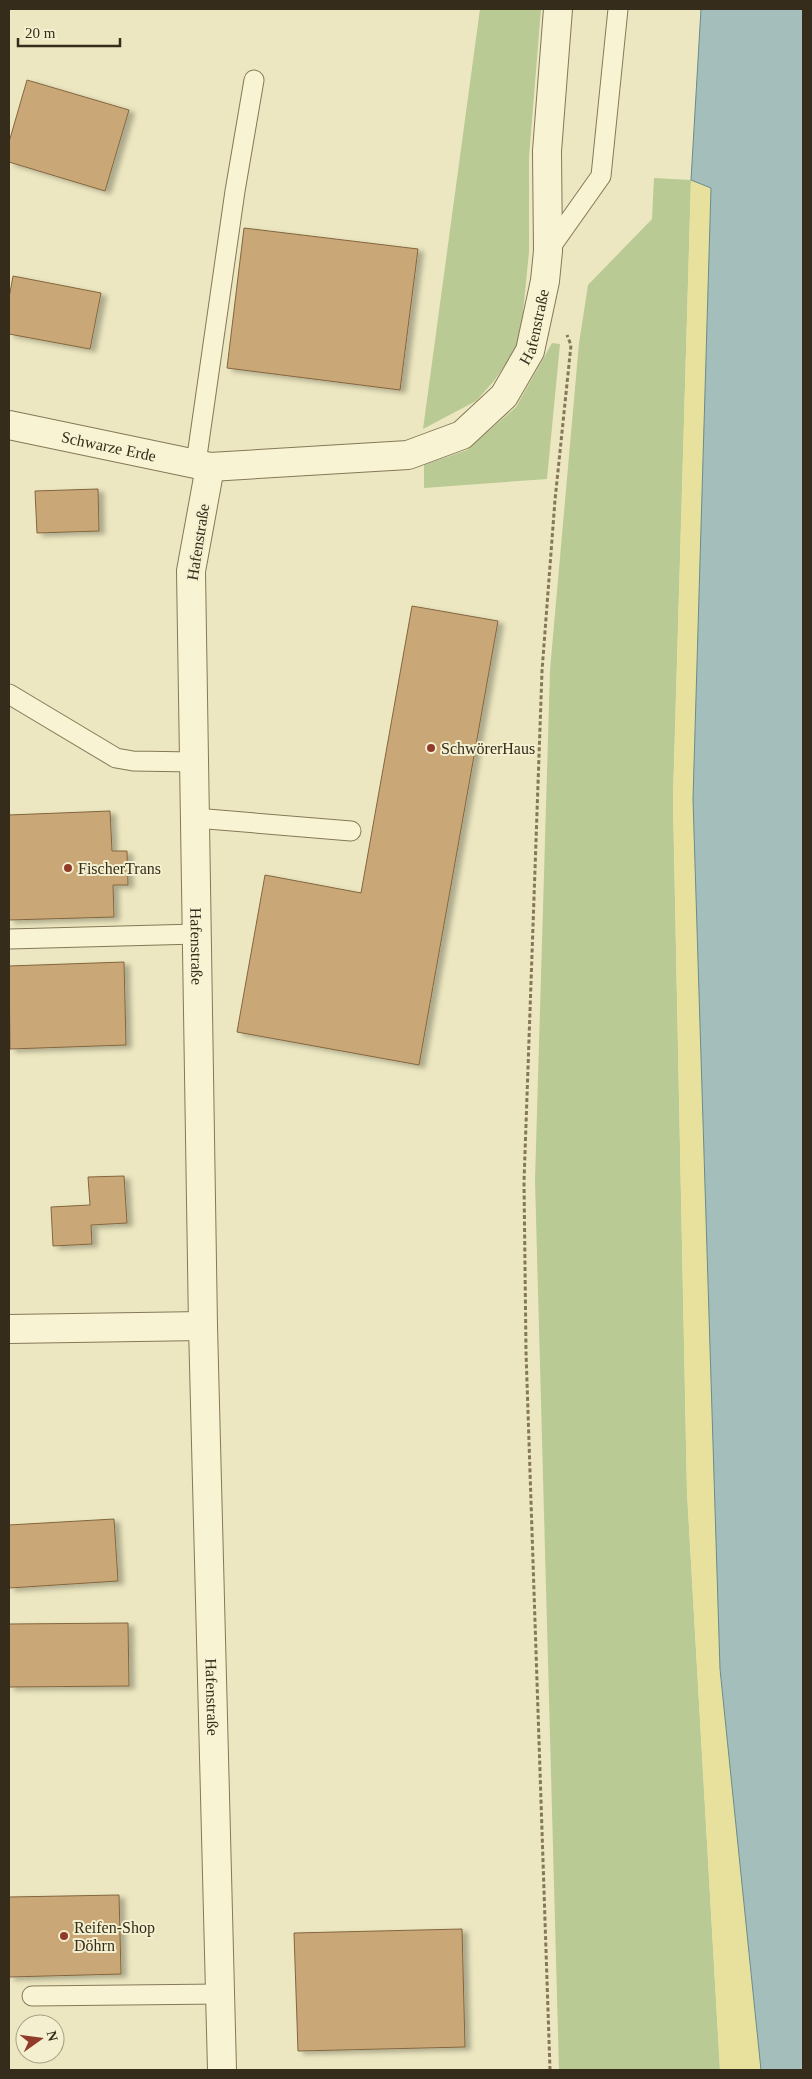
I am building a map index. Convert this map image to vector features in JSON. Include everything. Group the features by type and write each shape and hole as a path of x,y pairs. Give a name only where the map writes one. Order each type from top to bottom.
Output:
{"street":[{"name":"Hafenstraße","path":"222,2070 203,1326 190,571 203,465 408,455 462,435 504,396 530,351 545,281 548,251 547,151 558,9"},
{"name":"Schwarze Erde","path":"9,425 203,465"},
{"path":"9,1329 203,1326"}],"lane":[{"path":"548,251 601,176 618,9"},
{"path":"203,465 235,191 254,80"},
{"path":"9,694 116,758 133,761 194,762"},
{"path":"195,818 351,831"},
{"path":"9,939 197,934"},
{"path":"32,1996 220,1994"}],"path":[{"path":"550,2070 526,1352 524,1181 542,671 555,500 571,344 563,326"}],"green space":[{"path":"480,9 541,9 529,157 529,252 520,343 494,381 476,401 423,429"},
{"path":"654,178 691,180 673,800 687,1492 720,2070 559,2070 535,1180 550,670 579,343 588,285 652,219"},
{"path":"552,343 560,344 547,479 424,488 424,465 467,450 516,407"}],"sand":[{"path":"691,180 711,188 693,799 720,1669 761,2070 720,2070 687,1492 673,800"}],"water":[{"path":"701,9 803,9 803,2070 761,2070 720,1669 693,799 711,188 691,180"}],"building":[{"path":"27,80 129,110 105,191 9,162 9,142"},
{"path":"244,228 418,249 400,390 227,368"},
{"path":"13,276 101,293 90,349 9,334 9,298"},
{"path":"98,489 99,531 37,533 35,491"},
{"name":"SchwörerHaus","path":"412,606 498,621 419,1065 237,1032 265,875 361,893"},
{"name":"FischerTrans","path":"110,811 112,851 127,851 128,885 113,885 114,917 9,920 9,815"},
{"path":"124,962 126,1045 10,1049 9,966"},
{"path":"124,1176 127,1223 91,1225 92,1244 53,1246 51,1207 90,1205 88,1177"},
{"path":"114,1519 118,1581 9,1588 9,1525"},
{"path":"128,1623 129,1686 9,1687 9,1624"},
{"name":"Reifen-Shop Döhrn","path":"119,1895 121,1974 9,1977 9,1897"},
{"path":"462,1929 465,2047 298,2051 294,1933"}],"place":[{"name":"SchwörerHaus","path":"431,748"},
{"name":"FischerTrans","path":"68,868"},
{"name":"Reifen-Shop Döhrn","path":"64,1936"}]}
